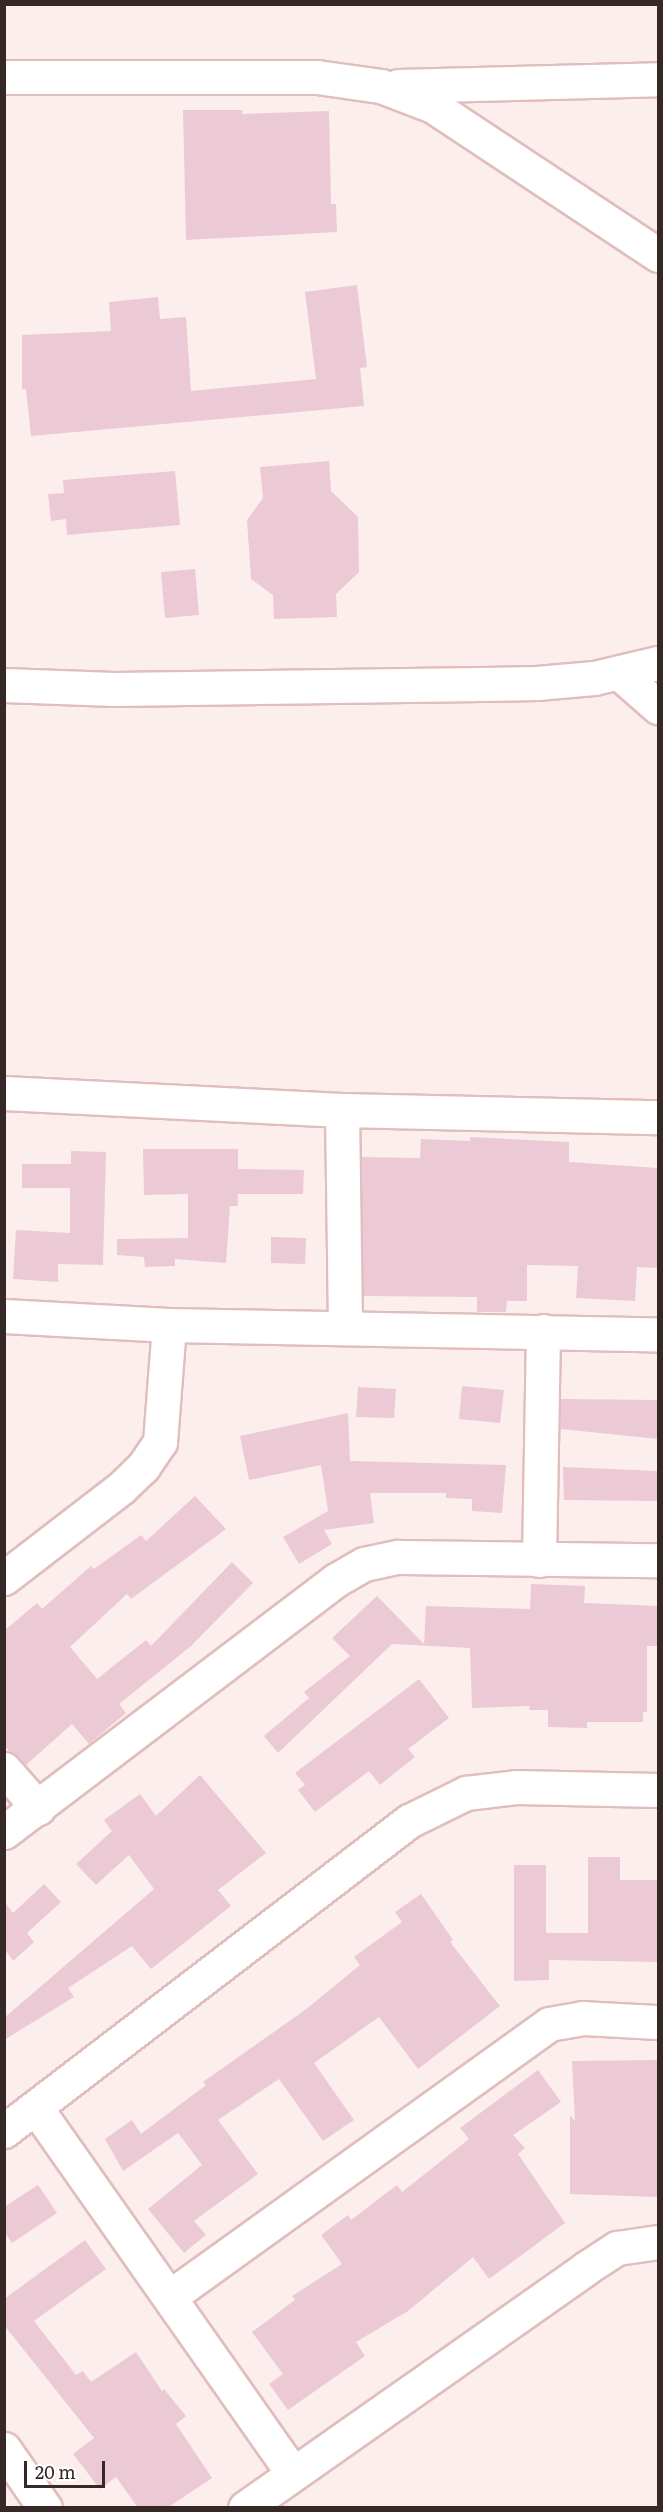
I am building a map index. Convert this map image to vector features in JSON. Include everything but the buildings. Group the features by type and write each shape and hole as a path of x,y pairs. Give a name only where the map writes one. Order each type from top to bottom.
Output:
{"street":[{"path":"4,77 317,77 381,86 658,79"},
{"path":"381,86 433,106 658,255"},
{"path":"4,685 114,689 537,683 619,672 658,663"},
{"path":"619,672 658,707"},
{"path":"4,1093 342,1110 658,1117"},
{"path":"342,1110 345,1325"},
{"path":"4,1316 169,1325 345,1325 658,1334"},
{"path":"4,1578 121,1488 143,1467 160,1442 169,1325"},
{"path":"539,1560 543,1331"},
{"path":"4,1832 336,1580 364,1564 398,1557 658,1560"},
{"path":"4,1769 38,1808"},
{"path":"4,2131 410,1821 466,1793 496,1789 658,1790"},
{"path":"172,2295 549,2024 583,2018 658,2022"},
{"path":"36,2108 172,2295 292,2472"},
{"path":"245,2508 292,2472 617,2248 658,2242"},
{"path":"4,2450 45,2508"}]}
